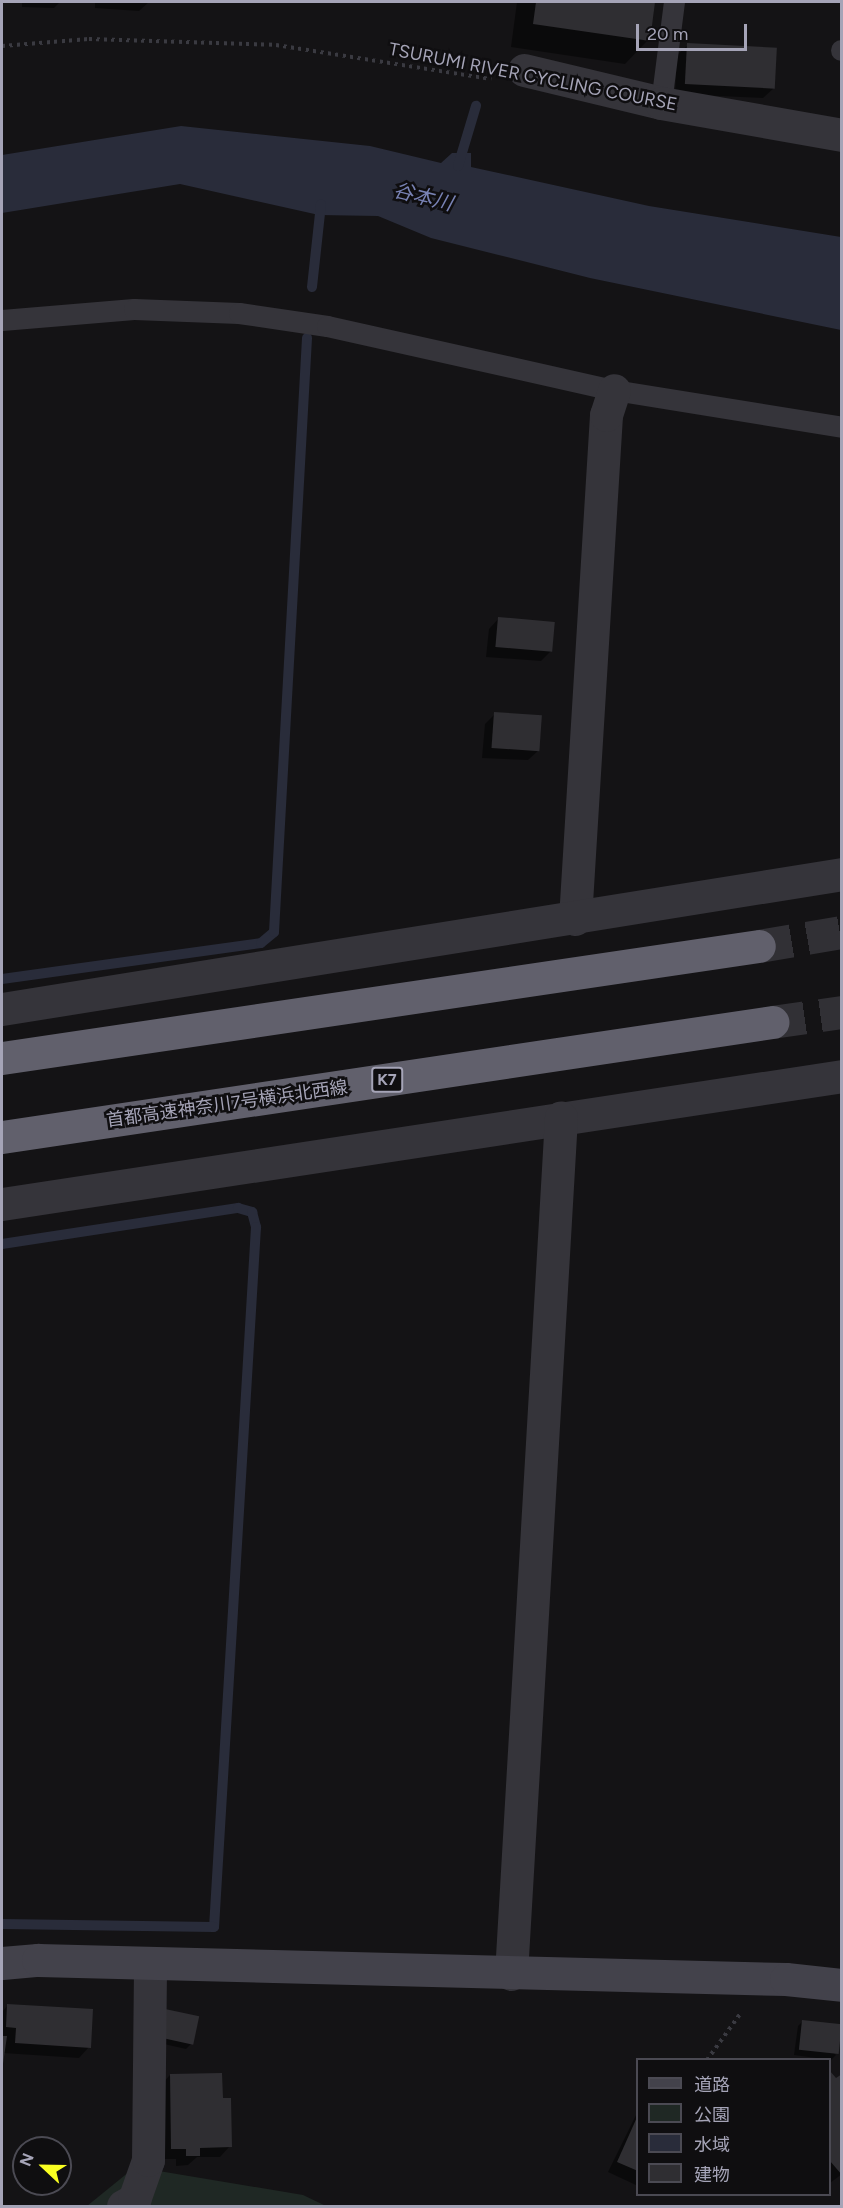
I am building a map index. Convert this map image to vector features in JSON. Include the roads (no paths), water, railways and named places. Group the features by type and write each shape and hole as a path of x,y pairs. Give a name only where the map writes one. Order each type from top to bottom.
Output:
{"highway":[{"path":"2,1058 759,946"},
{"name":"首都高速神奈川7号横浜北西線","path":"2,1137 772,1022"}],"street":[{"path":"510,75 842,135"},
{"path":"575,919 606,416 614,390"},
{"path":"2,1009 575,919 842,874"},
{"path":"2,1203 842,1076"},
{"path":"511,1974 561,1117"},
{"path":"2,1963 38,1960 766,1979 842,1985"},
{"path":"123,2206 134,2200 148,2160 150,1964"}],"lane":[{"path":"661,103 674,2"},
{"path":"2,320 134,309 239,313 327,326 614,390 842,427"}],"water":[{"name":"谷本川","path":"181,126 370,146 441,163 452,153 471,153 471,167 649,206 841,237 841,330 590,278 431,238 378,216 319,215 180,184 2,213 2,155"}],"waterway":[{"path":"458,166 476,106"},
{"path":"312,287 321,204"},
{"path":"2,979 261,943 274,932 307,338"},
{"path":"2,1244 238,1208 252,1212 256,1227 214,1927 2,1924"}],"tunnel":[{"path":"759,946 842,932"},
{"path":"772,1022 842,1012"}]}
